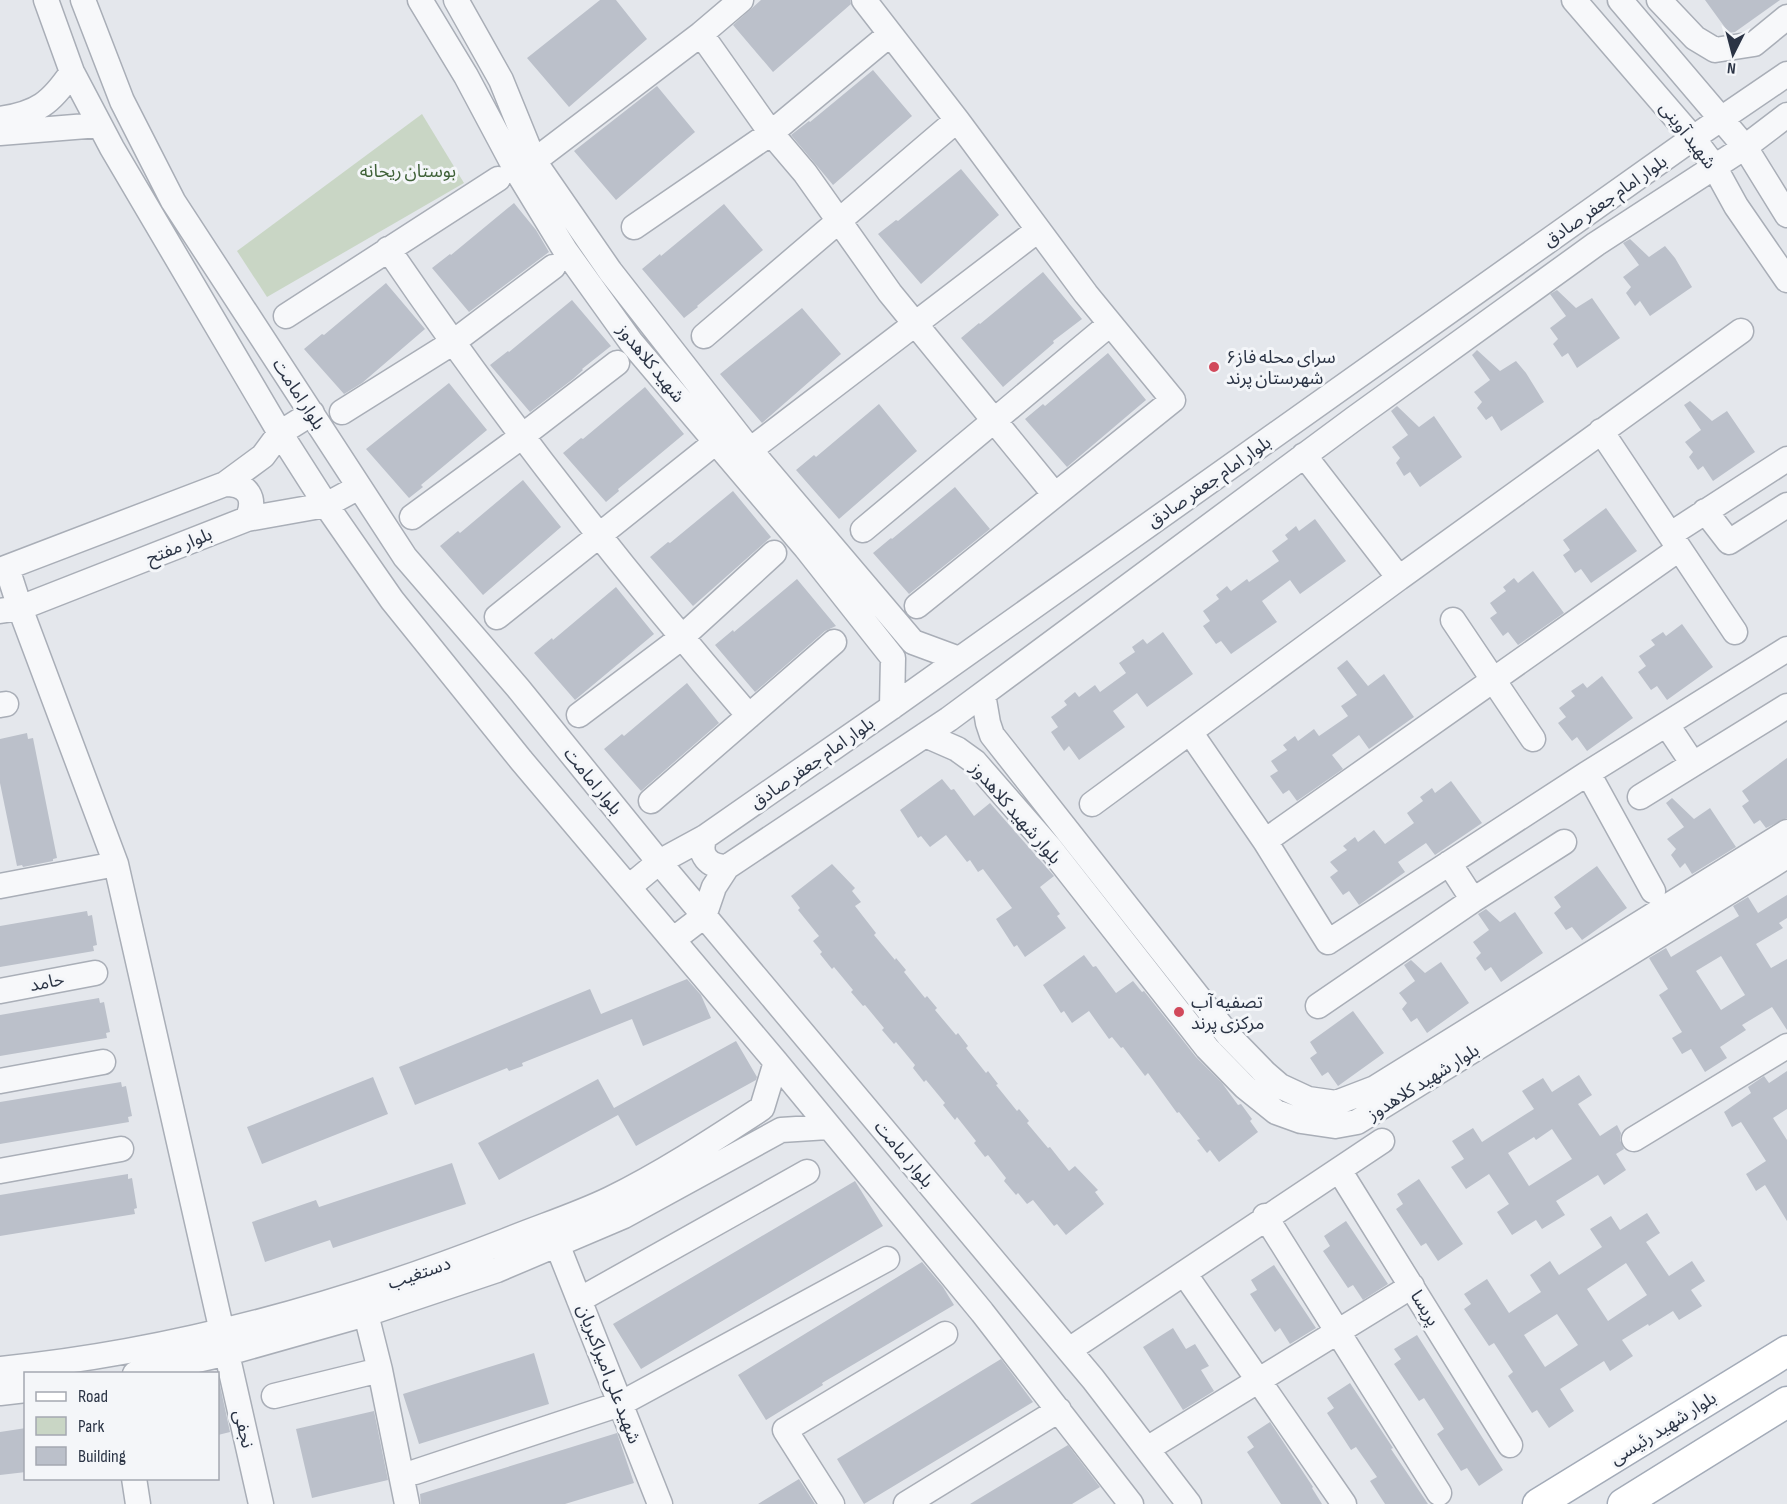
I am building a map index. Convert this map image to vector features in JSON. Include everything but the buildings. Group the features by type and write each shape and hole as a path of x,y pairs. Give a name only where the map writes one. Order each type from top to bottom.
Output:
{"main road":[{"name":"بلوار شهید رئیسی","path":"1538,1504 1787,1351"},
{"path":"1623,1504 1787,1402"}],"street":[{"name":"بلوار امامت","path":"46,0 72,72 99,125 280,433 326,505 392,600 521,760 674,939 982,1312 1131,1504"},
{"name":"بلوار امامت","path":"83,0 122,101 173,201 405,557 518,688 659,862 1069,1350 1189,1504"},
{"name":"شهید کلاهدوز","path":"420,0 466,76 515,168 565,250 631,342 716,442 913,642 959,659"},
{"name":"شهید کلاهدوز","path":"456,0 501,80 534,161 610,271 750,450 893,658"},
{"path":"534,161 702,34 741,0"},
{"path":"864,0 1110,324 1173,400 917,606"},
{"name":"شهید آوینی","path":"1574,0 1693,138 1714,166 1736,206 1787,280"},
{"name":"شهید آوینی","path":"1620,0 1744,147 1787,215"},
{"path":"1659,0 1695,38 1715,50 1754,44 1787,18"},
{"path":"702,34 771,133 805,172 890,293 1055,495"},
{"path":"634,227 771,133 889,35"},
{"path":"466,76 491,63"},
{"path":"0,119 24,115 46,102 60,89 72,72"},
{"name":"بلوار امام جعفر صادق","path":"629,887 659,862 705,837 892,707 1693,138 1787,74"},
{"name":"بلوار امام جعفر صادق","path":"704,916 714,887 727,867 983,694 1304,455 1596,244 1744,147 1787,115"},
{"path":"704,336 957,120"},
{"path":"0,133 99,125"},
{"path":"286,316 498,179"},
{"path":"1736,206 1742,184 1768,185"},
{"path":"750,450 1038,230"},
{"path":"388,249 452,343 521,437 681,638 749,716"},
{"path":"342,412 452,343 553,267"},
{"path":"864,530 1110,324"},
{"path":"1092,804 1399,578 1741,331"},
{"path":"412,517 617,363"},
{"path":"3,569 225,484 263,456 280,433 312,413"},
{"path":"1601,431 1735,632"},
{"path":"497,617 716,442"},
{"path":"1304,455 1399,578"},
{"path":"1265,842 1493,680 1675,542 1706,511 1787,459"},
{"path":"225,484 236,484 246,489 251,498 252,509 247,519"},
{"name":"بلوار مفتح","path":"10,609 247,519 326,505 359,487"},
{"path":"1706,511 1729,542 1787,505"},
{"path":"579,715 681,638 774,553"},
{"name":"نجفی","path":"3,569 10,609 116,864 261,1504"},
{"path":"1453,620 1533,739"},
{"path":"651,801 834,642"},
{"path":"892,707 893,658 903,660 909,657 913,642"},
{"path":"1190,732 1265,842 1328,942 1588,772 1787,649"},
{"name":"بلوار شهید کلاهدوز","path":"983,694 988,723 993,735 1229,1036 1280,1086 1308,1099 1336,1103 1375,1088 1787,832"},
{"path":"1640,797 1787,706"},
{"path":"1667,724 1693,764"},
{"name":"بلوار شهید کلاهدوز","path":"925,735 957,749 975,762 1050,848 1207,1048 1245,1087 1276,1112 1301,1121 1335,1126 1357,1122 1787,856"},
{"path":"1588,772 1653,891"},
{"path":"705,837 701,845 704,858 711,864 727,867"},
{"path":"1318,1006 1473,900 1564,842"},
{"path":"1449,863 1473,900"},
{"path":"0,886 116,864"},
{"path":"674,939 704,916"},
{"name":"حامد","path":"0,991 95,973"},
{"path":"1634,1139 1787,1046"},
{"path":"0,1081 103,1062"},
{"path":"776,1062 762,1108 769,1107 782,1114 784,1119 781,1130"},
{"name":"دستغیب","path":"141,1372 452,1261 609,1199 698,1149 762,1108"},
{"name":"دستغیب","path":"0,1369 37,1366 144,1348 224,1342 366,1314 497,1270 624,1215 781,1130 828,1127"},
{"path":"1069,1350 1382,1141"},
{"path":"0,1171 120,1149"},
{"name":"پریسا","path":"1339,1170 1510,1445"},
{"path":"579,1300 807,1172"},
{"path":"1266,1217 1439,1493"},
{"name":"شهید علی امیراکبریان","path":"557,1244 660,1504"},
{"path":"415,1472 620,1404 887,1259"},
{"path":"1184,1273 1344,1504"},
{"path":"1147,1449 1412,1286"},
{"path":"366,1314 380,1370 407,1504"},
{"path":"832,1504 784,1430 945,1334"},
{"path":"274,1396 380,1370"},
{"path":"0,1393 24,1390"},
{"path":"906,1504 1059,1410"},
{"path":"134,1480 138,1504"}],"green space":[{"name":"بوستان ریحانه","path":"422,114 464,183 267,297 237,251"}],"place":[{"name":"سرای محله فاز۶ شهرستان پرند","path":"1214,367"},
{"name":"تصفیه آب مرکزی پرند","path":"1179,1012"}]}
